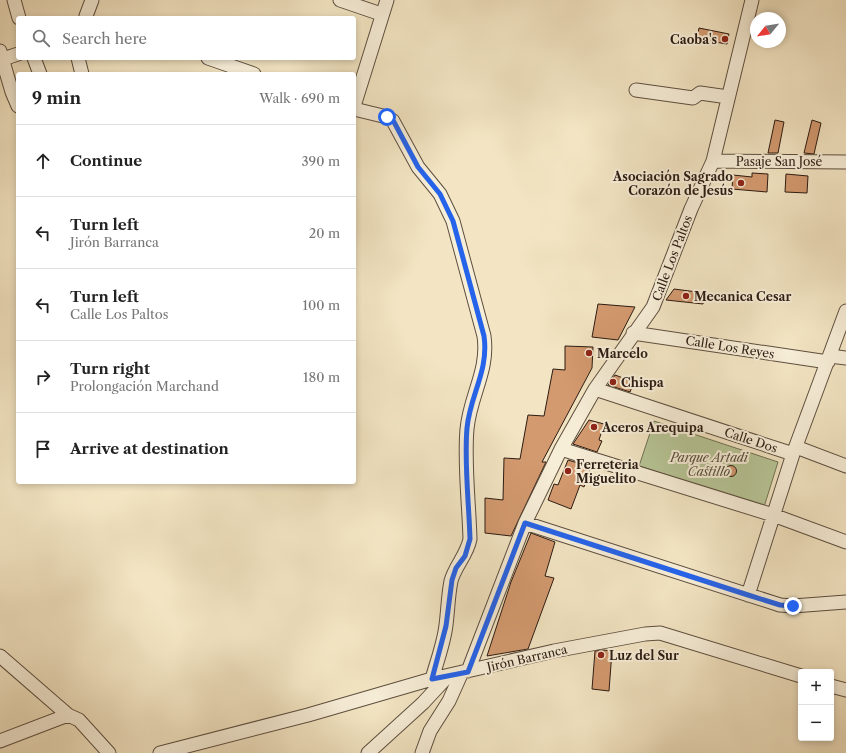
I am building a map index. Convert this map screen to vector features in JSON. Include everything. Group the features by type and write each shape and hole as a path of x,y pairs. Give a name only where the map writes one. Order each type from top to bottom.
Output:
{"street":[{"path":"14,0 18,16"},
{"path":"87,16 92,0"},
{"path":"340,0 381,14"},
{"path":"356,99 381,14 387,0"},
{"name":"Calle Los Paltos","path":"422,753 430,731 465,672 525,523 561,449 595,388 653,307 690,209 713,161 752,0"},
{"path":"16,54 1,57 16,101"},
{"path":"35,60 39,72"},
{"path":"78,60 82,72"},
{"path":"214,60 248,72"},
{"path":"636,90 693,98 700,93 728,97"},
{"path":"356,109 387,117 394,122 418,167 440,194 453,221 484,336 486,350 484,367 468,428 469,544 465,556 456,568 452,580 446,626 432,679"},
{"name":"Pasaje San José","path":"713,161 846,162"},
{"path":"748,595 794,450 846,311"},
{"name":"Calle Los Reyes","path":"633,333 829,359 846,358"},
{"name":"Calle Dos","path":"595,388 846,466"},
{"path":"561,449 773,515 846,542"},
{"path":"525,523 786,606 846,602"},
{"name":"Jirón Barranca","path":"160,753 308,716 432,679 629,636 660,634 798,675"},
{"path":"0,656 68,715 79,720 110,753"},
{"path":"368,753 423,703 448,676"},
{"path":"834,687 846,690"},
{"path":"0,741 68,715"}],"green space":[{"name":"Parque Artadi Castillo","path":"654,421 778,462 764,507 639,466"}],"building":[{"path":"699,28 729,34 727,44 697,39"},
{"path":"775,120 784,122 778,153 768,153"},
{"path":"812,120 821,123 814,154 804,153"},
{"path":"752,173 768,174 767,192 732,189 733,175 752,177"},
{"path":"786,174 808,176 807,193 785,192"},
{"name":"Mecanica Cesar","path":"674,289 705,293 703,304 666,300"},
{"path":"598,304 635,307 618,340 592,337"},
{"path":"565,346 593,347 592,368 542,462 546,462 511,536 485,533 485,498 503,500 504,458 520,459 528,415 544,416 553,369 565,370"},
{"path":"615,375 634,382 630,392 608,385"},
{"path":"589,420 604,424 599,440 602,441 597,452 573,444"},
{"path":"568,460 591,467 584,487 580,485 571,509 548,500 554,484 558,485"},
{"path":"731,465 735,467 737,471 735,475 731,477 727,475 725,471 727,467"},
{"path":"531,533 555,542 545,576 554,578 528,649 487,656 511,582"},
{"path":"595,651 612,651 609,691 592,689"}],"place":[{"name":"Caoba's","path":"725,39"},
{"name":"Asociación Sagrado Corazón de Jesús","path":"741,183"},
{"name":"Mecanica Cesar","path":"686,296"},
{"name":"Marcelo","path":"589,353"},
{"name":"Chispa","path":"613,382"},
{"name":"Aceros Arequipa","path":"594,427"},
{"name":"Ferreteria Miguelito","path":"568,471"},
{"name":"Luz del Sur","path":"601,655"}],"route":[{"path":"387,117 398,127 418,167 440,194 453,221 484,336 486,350 484,367 470,416 467,438 470,539 465,556 456,568 452,580 447,608 446,626 432,679 468,672 525,523 780,605 793,606"}]}
